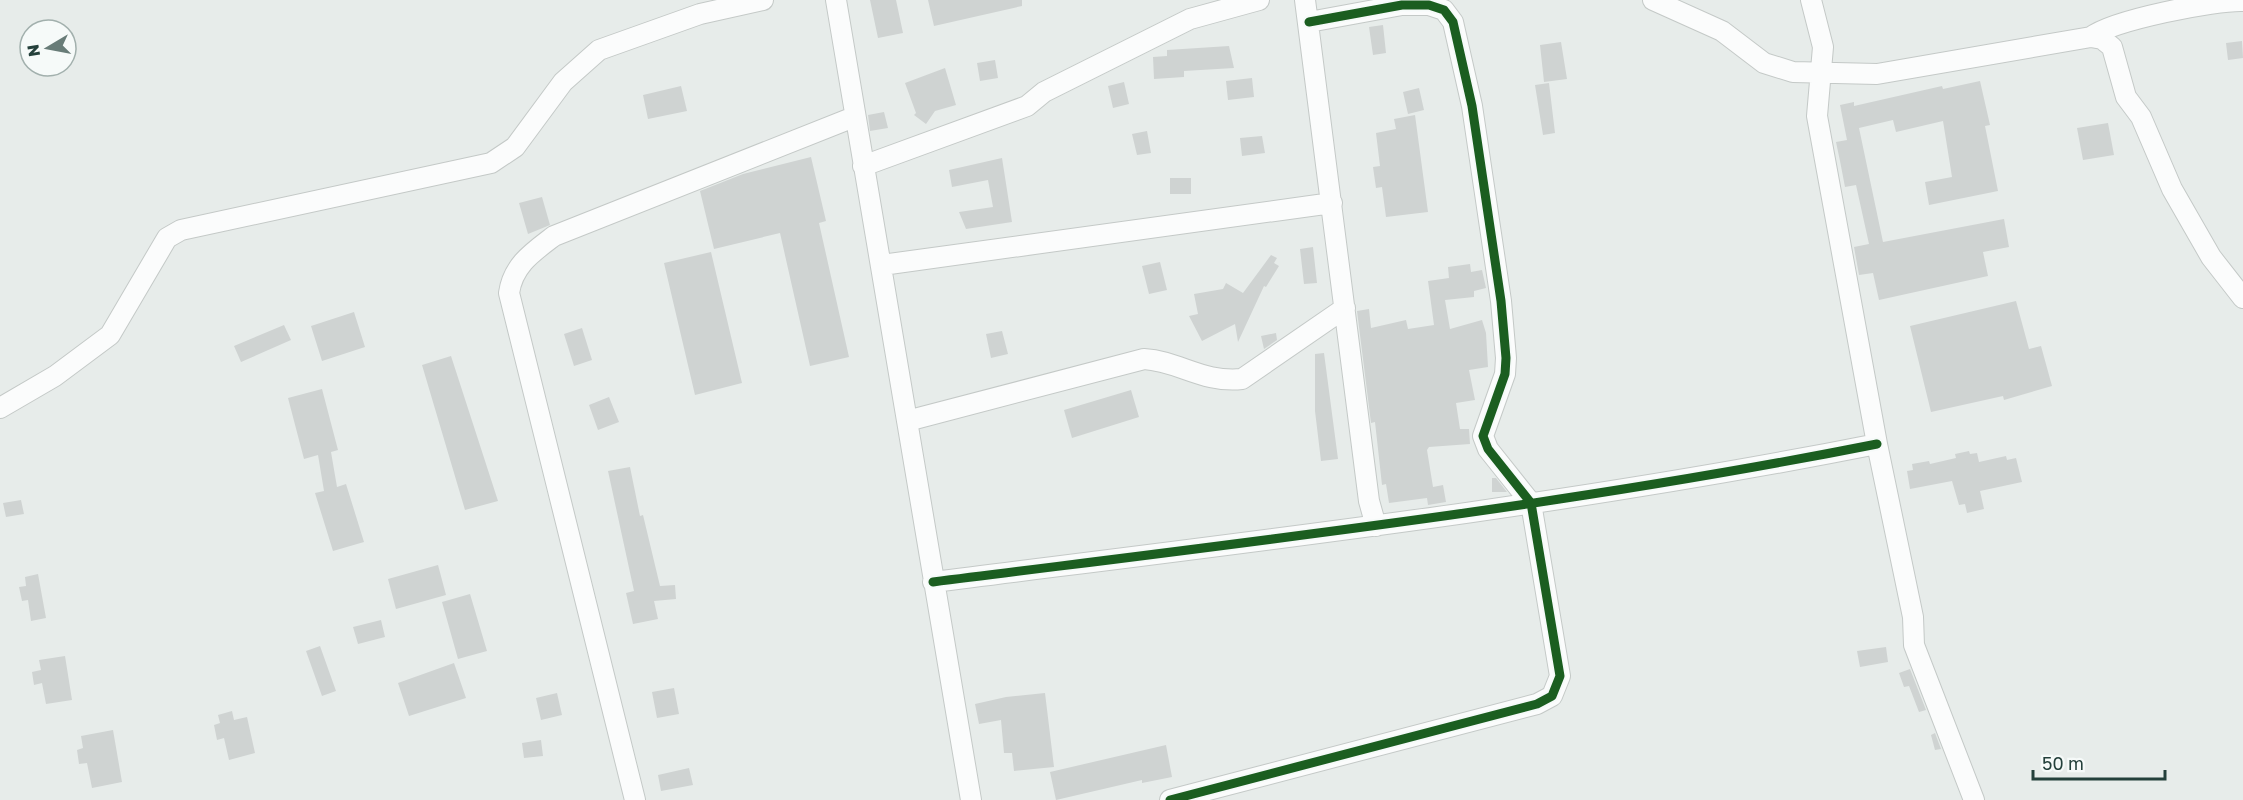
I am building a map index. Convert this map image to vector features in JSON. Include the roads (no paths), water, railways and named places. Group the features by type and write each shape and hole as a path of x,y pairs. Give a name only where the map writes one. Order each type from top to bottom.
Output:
{"street":[{"path":"0,408 55,376 110,335 167,238 181,230 492,163 515,147 562,82 599,50 700,14 763,0"},
{"path":"836,0 862,166 882,265 971,800"},
{"path":"862,166 1027,106 1044,92 1190,19 1259,0"},
{"path":"1305,0 1369,501 1376,526"},
{"path":"1653,0 1722,32 1764,63 1793,72 1877,74 2091,37 2110,27 2168,13 2243,1"},
{"path":"1811,0 1823,47 1816,116 1877,444 1913,617 1914,645 1974,800"},
{"path":"1170,800 1548,700 1555,692 1560,676 1531,503 1488,449 1483,436 1505,375 1506,358 1501,301 1472,106 1453,22 1444,10 1430,5 1411,5 1309,22"},
{"path":"2091,37 2102,39 2112,47 2126,97 2141,117 2172,189 2211,257 2243,298"},
{"path":"635,800 509,293 511,281 521,263 554,236 855,117"},
{"path":"882,265 1332,203"},
{"path":"907,420 1144,359 1160,360 1176,368 1224,381 1242,379 1345,308"},
{"path":"933,582 1376,526 1752,469 1877,444"}]}
